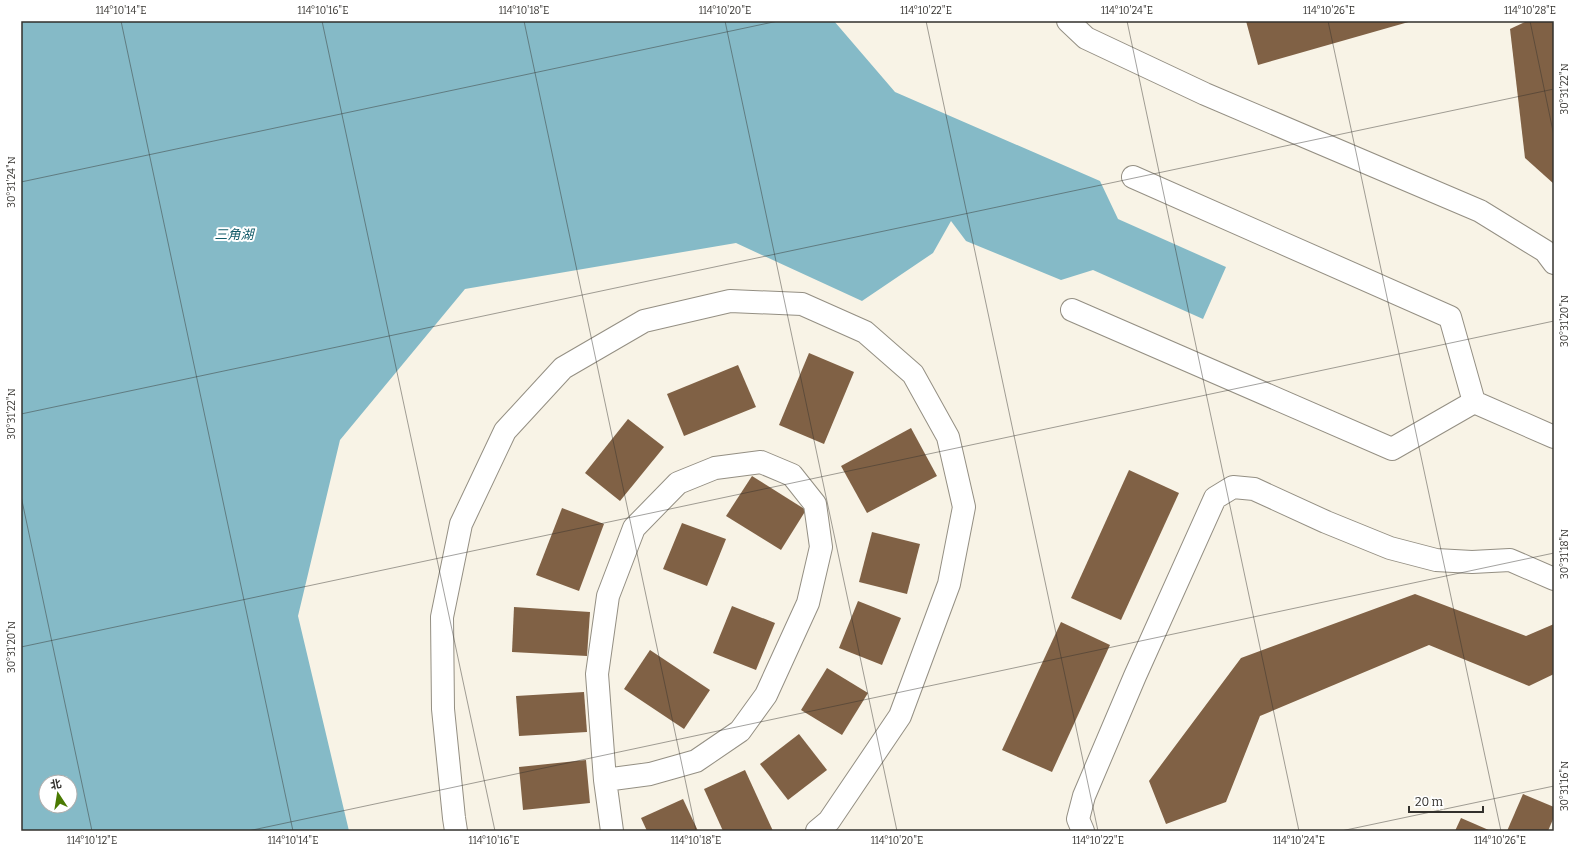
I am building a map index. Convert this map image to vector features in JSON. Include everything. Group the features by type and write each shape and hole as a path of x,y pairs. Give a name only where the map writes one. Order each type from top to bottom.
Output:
{"street":[{"path":"1068,21 1086,38 1205,94 1480,211 1545,251 1554,263"},
{"path":"1133,177 1450,317 1474,402"},
{"path":"456,831 443,709 442,617 461,524 505,431 563,368 644,321 730,301 802,304 865,332 913,374 948,437 964,508 949,584 900,716 830,820 817,831"},
{"path":"1072,310 1392,449 1474,402"},
{"path":"1474,402 1554,438"},
{"path":"605,780 650,774 696,761 740,731 766,695 808,603 821,547 815,504 792,475 761,462 715,468 678,483 634,528 608,596 597,674 605,780 612,831"},
{"path":"1082,831 1078,819 1084,796 1135,676 1215,498 1233,487 1254,489 1326,522 1390,548 1436,560 1472,562 1510,560 1554,579"}],"water":[{"name":"三角湖","path":"21,21 834,21 895,92 1100,181 1118,219 1226,267 1203,319 1093,270 1061,280 966,241 951,221 933,253 862,301 736,243 465,289 340,440 298,616 349,831 21,831"}],"building":[{"path":"1246,21 1412,21 1258,65"},
{"path":"1527,21 1554,21 1554,184 1525,158 1510,29"},
{"path":"809,353 854,372 824,444 779,425"},
{"path":"738,365 756,407 684,436 667,394"},
{"path":"628,419 664,447 620,501 585,473"},
{"path":"911,428 937,476 867,513 841,466"},
{"path":"1129,470 1179,493 1121,620 1071,598"},
{"path":"752,476 806,510 781,550 726,516"},
{"path":"562,508 604,524 579,591 536,575"},
{"path":"682,523 726,539 707,586 663,569"},
{"path":"872,532 920,544 907,594 859,582"},
{"path":"1415,594 1526,636 1554,624 1554,674 1529,686 1429,645 1260,716 1226,802 1166,824 1149,781 1241,658"},
{"path":"858,601 901,618 882,665 839,648"},
{"path":"732,606 775,623 756,670 713,653"},
{"path":"514,607 590,612 587,656 512,652"},
{"path":"1061,622 1110,645 1052,772 1002,750"},
{"path":"650,650 710,690 684,729 624,689"},
{"path":"827,668 868,693 842,735 801,710"},
{"path":"584,692 587,732 519,736 516,696"},
{"path":"799,734 827,770 788,800 760,764"},
{"path":"586,760 590,803 523,810 519,767"},
{"path":"745,770 773,831 723,831 704,789"},
{"path":"1523,794 1554,807 1554,817 1548,831 1507,831"},
{"path":"683,799 698,831 647,831 641,818"},
{"path":"1461,818 1491,831 1455,831"}]}
